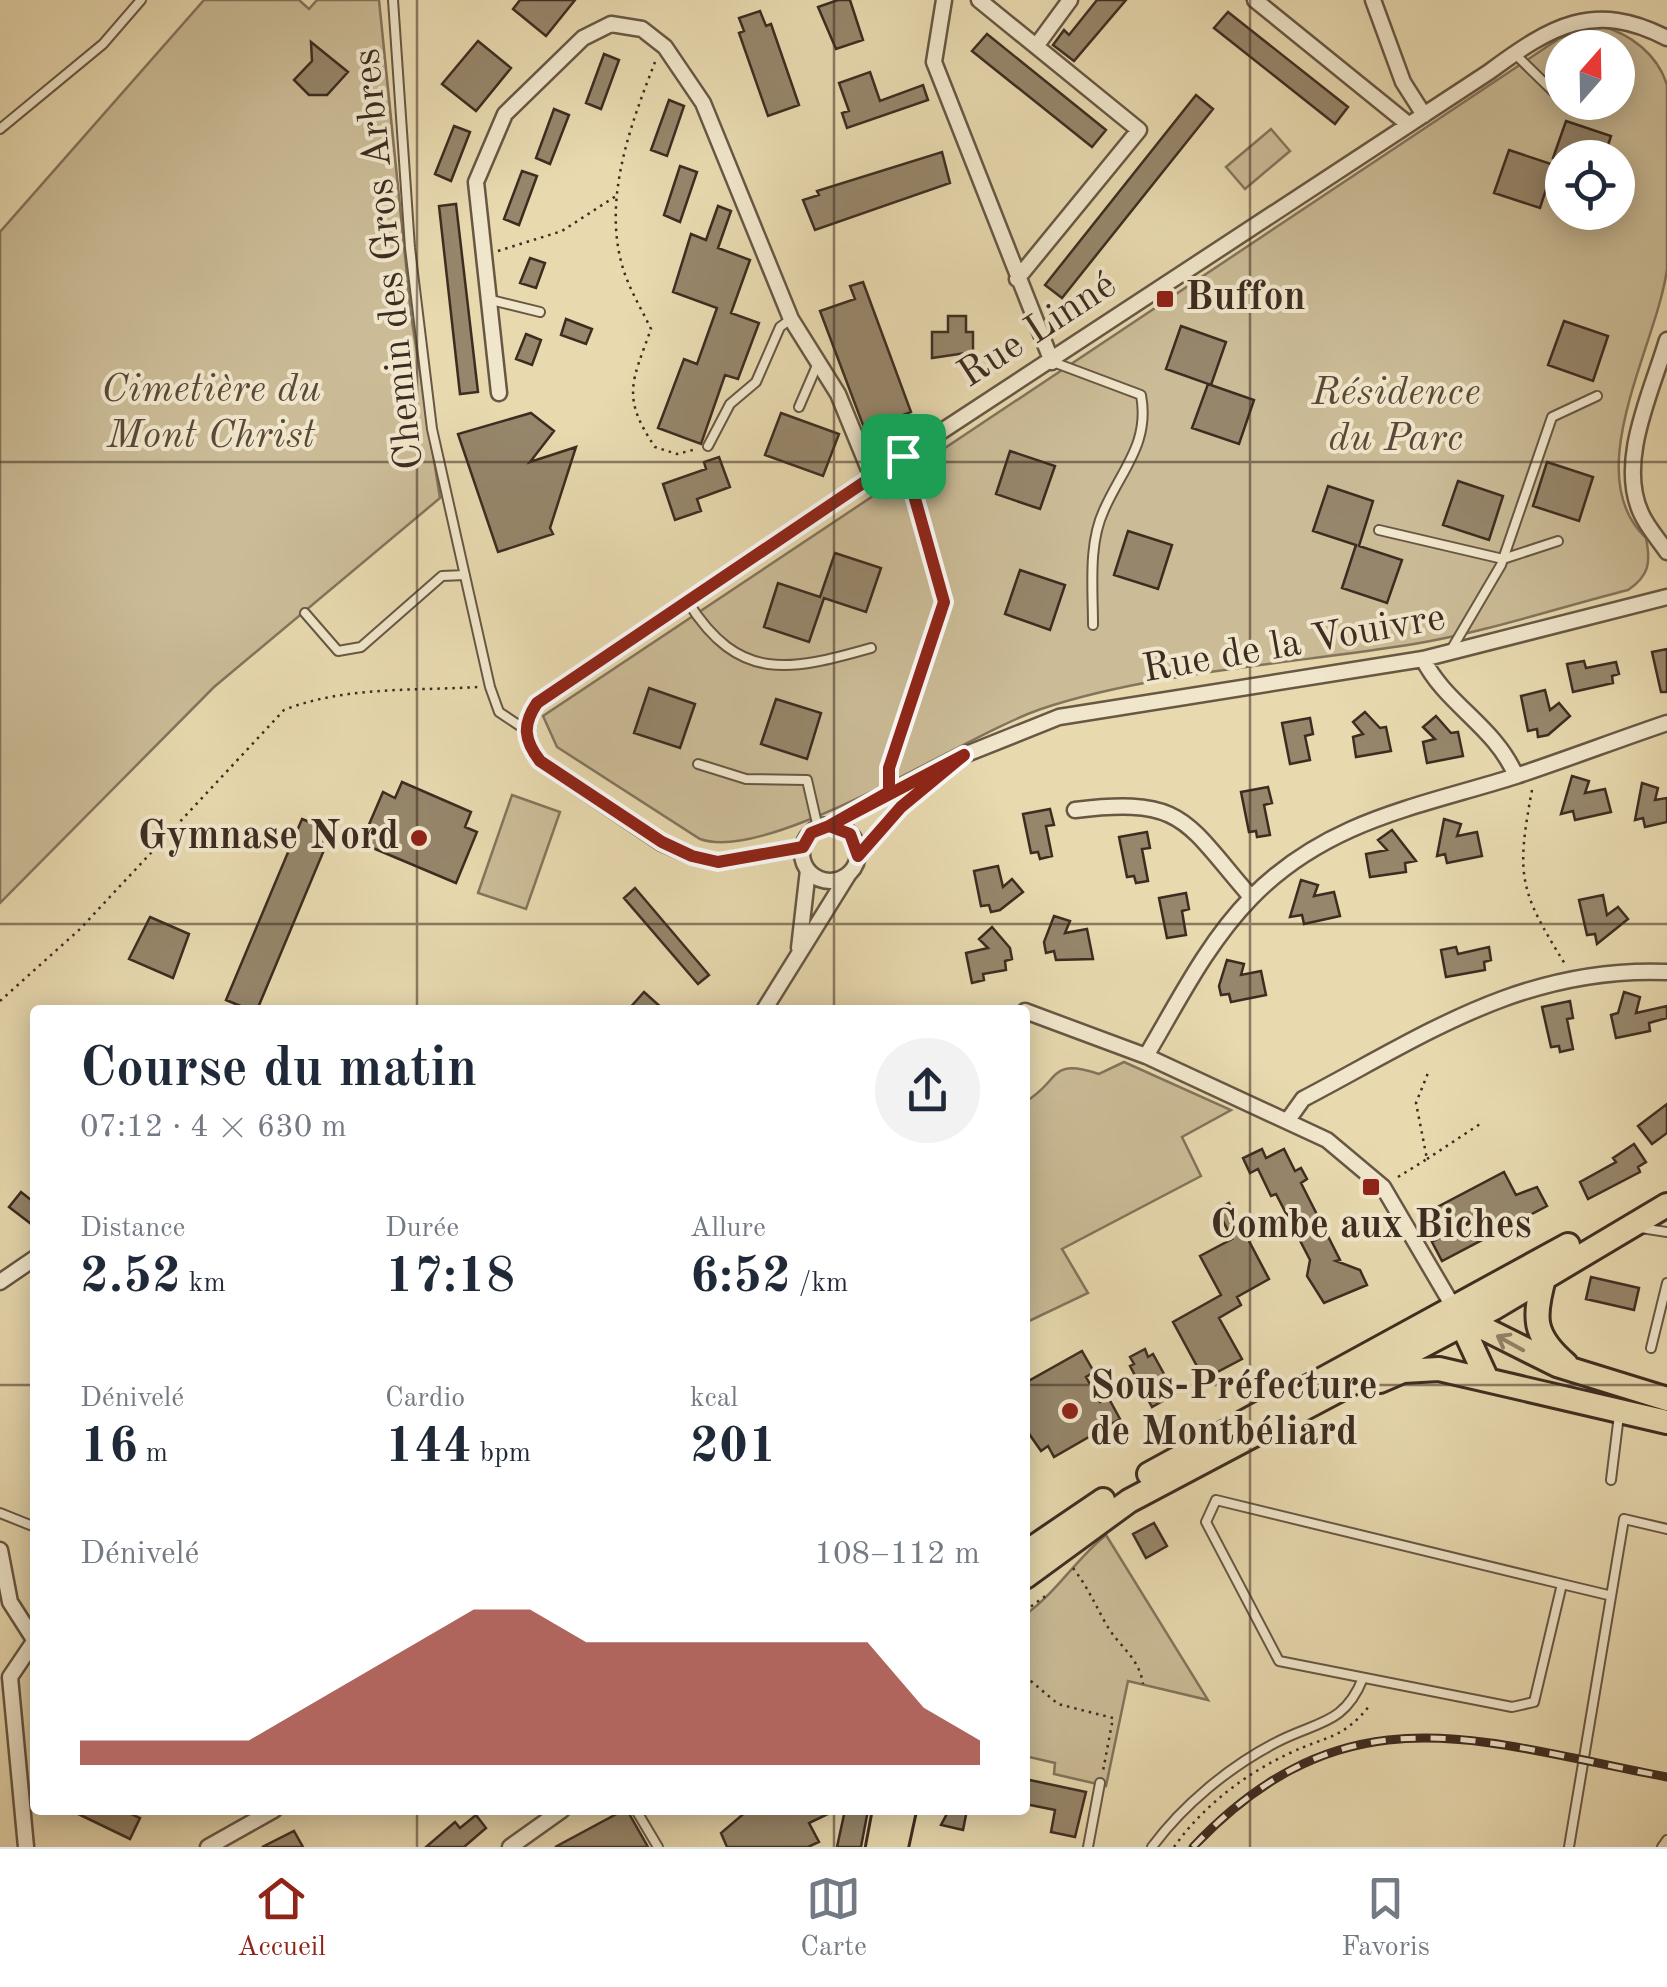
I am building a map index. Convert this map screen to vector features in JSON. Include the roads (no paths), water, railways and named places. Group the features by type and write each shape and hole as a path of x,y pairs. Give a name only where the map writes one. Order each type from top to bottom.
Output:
{"main road":[{"path":"1030,1573 1095,1523 1166,1481 1247,1443 1667,1190"},
{"path":"1030,1549 1102,1500 1545,1275 1667,1204"},
{"path":"1545,1275 1536,1310 1544,1344 1576,1372"},
{"path":"1459,1316 1535,1357 1667,1399"},
{"path":"1459,1316 1486,1377"},
{"path":"1166,1481 1214,1472 1403,1371 1439,1368 1486,1377 1667,1422"},
{"path":"878,1847 884,1815"},
{"path":"896,1847 903,1815"}],"street":[{"path":"960,0 944,3 934,62 1052,362"},
{"path":"979,0 1139,130 1017,279"},
{"path":"1037,45 1070,0"},
{"path":"1254,0 1408,124"},
{"path":"1373,0 1403,82 1424,115"},
{"name":"Rue Linné","path":"526,730 537,703 1580,9 1604,6 1632,13 1667,38"},
{"path":"500,393 476,182 505,114 583,38 611,24 642,28 665,47 703,103 790,319 838,394 872,477"},
{"path":"1667,340 1636,448 1632,480 1641,512 1667,552"},
{"name":"Rue de la Vouivre","path":"824,827 964,755 1059,717 1423,659 1638,608 1667,597"},
{"path":"1423,659 1436,684 1505,750 1516,776"},
{"path":"1146,1056 1203,958 1252,897 1325,839 1377,815 1516,776 1667,723"},
{"path":"526,730 528,746 540,761 662,842 692,856 718,862 803,847 824,827 850,834 858,856 767,1005"},
{"name":"Rue de la Vouivre","path":"858,856 901,807 964,755"},
{"path":"1075,810 1134,803 1177,817 1252,897"},
{"path":"797,961 808,870 803,847"},
{"path":"808,870 832,881 848,874"},
{"path":"1288,1120 1304,1098 1472,1008 1522,989 1573,978 1626,970 1667,972"},
{"path":"1030,1013 1146,1056 1327,1140 1383,1186 1459,1316"},
{"path":"0,1282 30,1261"},
{"path":"0,1550 10,1602 30,1632"},
{"path":"26,1847 28,1772 5,1678 30,1646"},
{"path":"208,1847 265,1815"},
{"path":"510,1847 555,1815"}],"lane":[{"path":"0,129 103,44 141,0"},
{"name":"Chemin des Gros Arbres","path":"393,0 410,248 432,429 490,687 499,712 526,730"},
{"path":"1514,54 1545,84"},
{"path":"491,300 540,312"},
{"path":"708,446 730,404 756,382 780,326 790,319"},
{"path":"798,407 818,362"},
{"path":"1052,362 1141,395 1144,412 1142,437 1103,511 1094,547 1093,625"},
{"path":"1450,652 1455,636 1503,560 1552,417 1597,396"},
{"path":"1380,530 1503,560 1558,541"},
{"path":"305,613 338,651 360,647 442,576 465,575"},
{"path":"688,602 714,639 731,652 778,668 808,666 871,648"},
{"path":"698,764 746,779 807,780 824,827"},
{"path":"1627,1228 1667,1232"},
{"path":"1651,1348 1667,1283"},
{"path":"1611,1480 1620,1411"},
{"path":"1562,1584 1534,1702 1528,1707 1280,1661 1206,1522 1216,1500 1608,1595"},
{"path":"0,1513 30,1525"},
{"path":"1569,1847 1608,1595 1624,1518 1667,1529"},
{"path":"1152,1847 1214,1783 1274,1743 1347,1710 1364,1678"},
{"path":"1088,1847 1100,1782"},
{"path":"639,1815 658,1847"},
{"path":"1662,1847 1667,1840"}],"railway":[{"path":"1193,1847 1250,1796 1305,1763 1360,1745 1416,1738 1474,1741 1667,1777"}],"place":[{"name":"Buffon","path":"1165,299"},
{"name":"Gymnase Nord","path":"419,838"},
{"name":"Combe aux Biches","path":"1371,1187"},
{"name":"Sous-Préfecture de Montbéliard","path":"1070,1411"}],"park label":[{"name":"Cimetière du Mont Christ","path":"211,414"},
{"name":"Résidence du Parc","path":"1396,417"}]}
